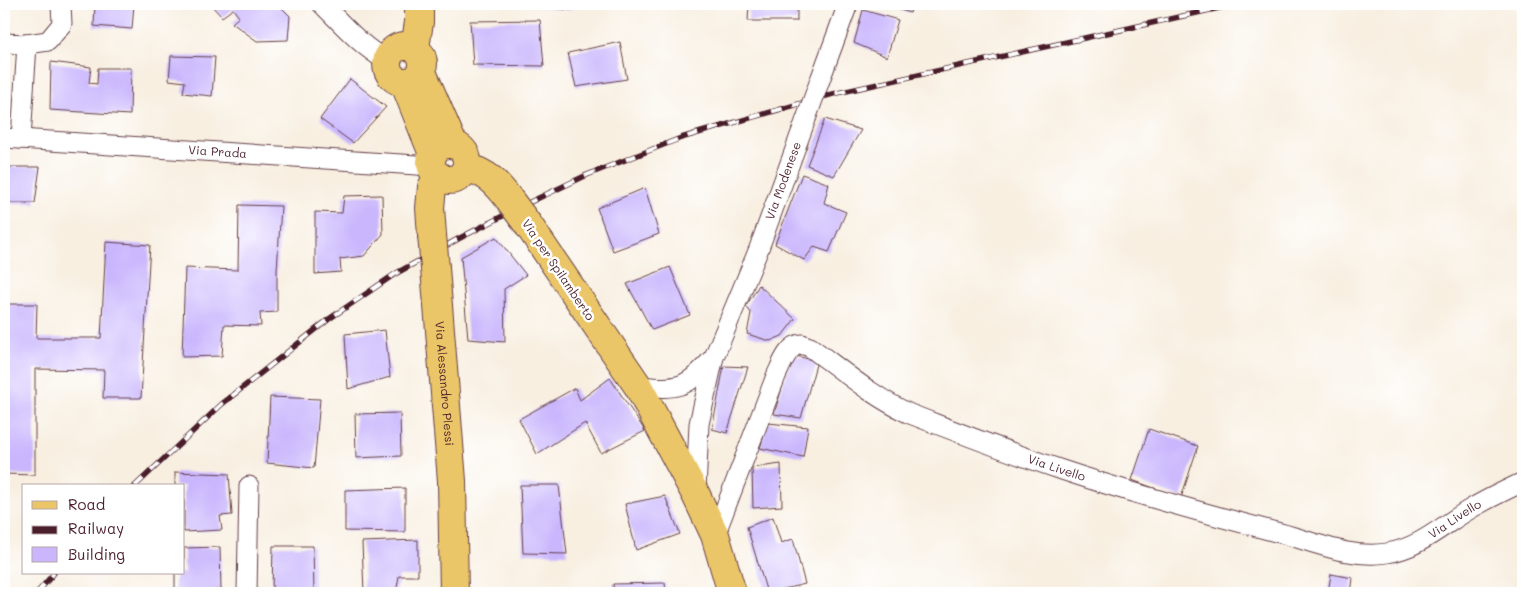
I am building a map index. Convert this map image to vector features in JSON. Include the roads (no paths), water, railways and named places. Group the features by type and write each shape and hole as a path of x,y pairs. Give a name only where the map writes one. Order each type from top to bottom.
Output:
{"main road":[{"path":"413,67 419,22 419,4"},
{"path":"387,61 393,51 404,46 445,162"},
{"name":"Via per Spilamberto","path":"445,162 482,172 499,185 638,386"},
{"name":"Via Alessandro Plessi","path":"445,162 432,187 430,208 452,481 454,593"},
{"name":"Via Modenese","path":"638,386 715,535 732,593"}],"street":[{"path":"4,43 27,44 48,41 62,24 61,4"},
{"path":"322,4 359,42 387,61"},
{"name":"Via Modenese","path":"696,495 699,424 714,357 758,252 848,4"},
{"path":"12,138 27,44"},
{"name":"Via Prada","path":"12,138 445,162"},
{"name":"Via Livello","path":"715,535 776,376 790,351 802,344 810,347 876,397 890,406 910,414 1115,487 1349,553 1385,554 1411,547 1425,540 1473,507 1523,482"},
{"name":"Via Modenese","path":"638,386 666,388 680,386 694,378 714,357"},
{"path":"247,593 249,486"}],"railway":[{"path":"137,484 222,404 329,319 395,274 458,239 587,175 681,138 833,94 1237,4"},
{"path":"37,593 53,574"}]}
